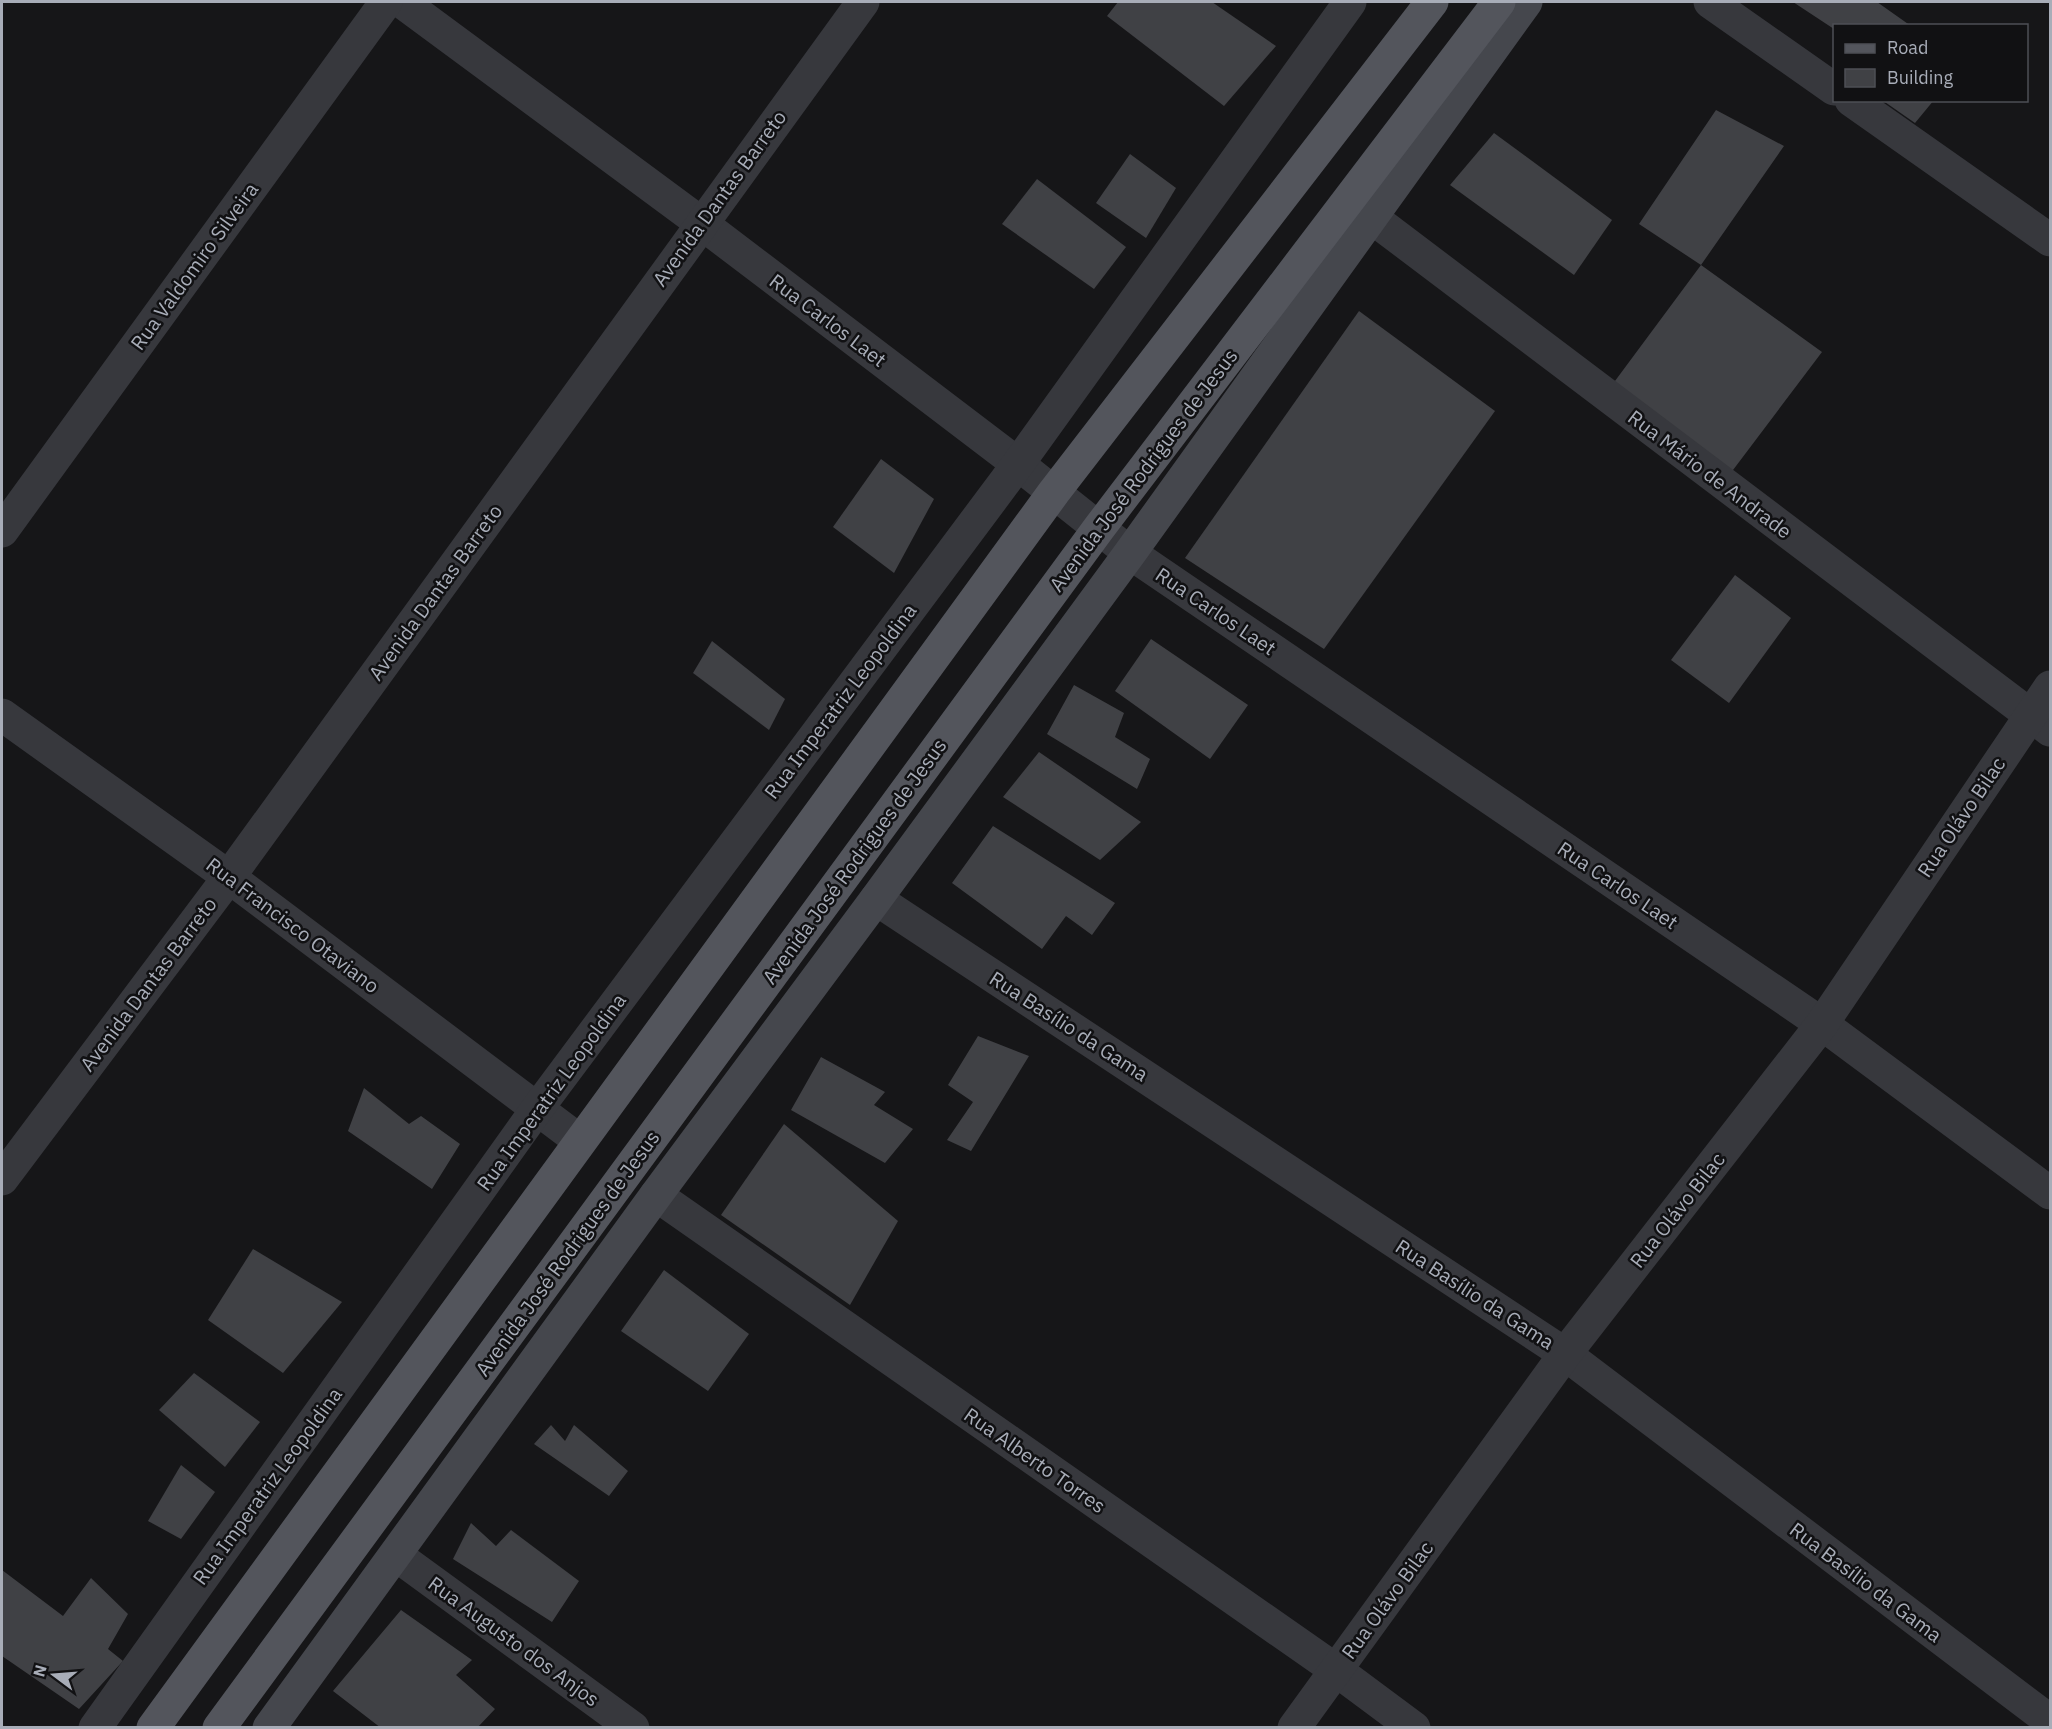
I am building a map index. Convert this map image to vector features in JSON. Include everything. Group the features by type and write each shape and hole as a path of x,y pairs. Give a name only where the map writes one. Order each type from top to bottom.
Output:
{"main road":[{"path":"153,1728 1054,492 1432,2"},
{"name":"Avenida José Rodrigues de Jesus","path":"219,1728 1099,528 1498,2"}],"street":[{"name":"Rua Valdomiro Silveira","path":"2,531 386,2"},
{"name":"Rua Carlos Laet","path":"402,2 701,223 1018,464 1130,553 1822,1024 2050,1193"},
{"name":"Avenida Dantas Barreto","path":"2,1179 229,877 863,2"},
{"path":"1018,464 1350,2"},
{"name":"Avenida José Rodrigues de Jesus","path":"269,1728 656,1195 1130,553 1526,2"},
{"path":"1710,2 1833,88"},
{"path":"1854,102 2050,240"},
{"name":"Rua Mário de Andrade","path":"1371,217 2040,723"},
{"name":"Rua Imperatriz Leopoldina","path":"94,1728 537,1109 1018,464"},
{"name":"Rua Olávo Bilac","path":"1294,1728 1565,1354 1822,1024 2040,723 2050,687"},
{"name":"Rua Francisco Otaviano","path":"2,715 229,877 580,1141"},
{"name":"Rua Basílio da Gama","path":"876,899 1565,1354 2050,1721"},
{"name":"Rua Alberto Torres","path":"656,1195 1336,1670 1414,1728"},
{"name":"Rua Augusto dos Anjos","path":"396,1555 633,1728"}],"building":[{"path":"1118,2 1212,2 1276,46 1224,106 1107,16"},
{"path":"1793,2 1877,2 1908,24 1833,24 1833,28"},
{"path":"1885,102 1932,102 1915,123"},
{"path":"1716,110 1784,146 1701,265 1639,224"},
{"path":"1494,133 1612,220 1574,275 1450,185"},
{"path":"1130,154 1176,188 1146,238 1096,203"},
{"path":"1037,179 1126,247 1094,289 1002,224"},
{"path":"1701,265 1822,352 1730,474 1612,385"},
{"path":"1359,311 1495,411 1324,649 1185,558"},
{"path":"881,459 934,499 894,573 833,527"},
{"path":"1735,575 1791,618 1729,703 1671,660"},
{"path":"1151,639 1248,705 1210,759 1115,691"},
{"path":"712,641 785,699 769,730 693,673"},
{"path":"1074,685 1124,713 1115,737 1150,759 1137,789 1047,734"},
{"path":"1039,752 1141,822 1100,860 1003,797"},
{"path":"993,826 1115,903 1092,935 1066,916 1042,949 952,883"},
{"path":"978,1036 1029,1056 971,1151 947,1140 973,1102 948,1085"},
{"path":"821,1057 885,1092 874,1105 913,1129 885,1163 791,1110"},
{"path":"364,1088 409,1124 421,1116 460,1144 432,1189 348,1131"},
{"path":"784,1124 898,1221 850,1305 721,1215"},
{"path":"253,1249 342,1302 283,1373 208,1320"},
{"path":"664,1270 749,1334 708,1391 621,1331"},
{"path":"194,1373 260,1422 225,1467 159,1410"},
{"path":"551,1425 565,1441 574,1425 628,1471 609,1496 534,1444"},
{"path":"181,1465 215,1492 181,1539 148,1521"},
{"path":"471,1523 496,1546 511,1530 579,1581 552,1622 453,1559"},
{"path":"2,1570 63,1616 91,1578 128,1614 108,1649 123,1661 79,1709 2,1656"},
{"path":"401,1610 472,1660 456,1675 495,1709 477,1728 381,1728 333,1691"}]}
